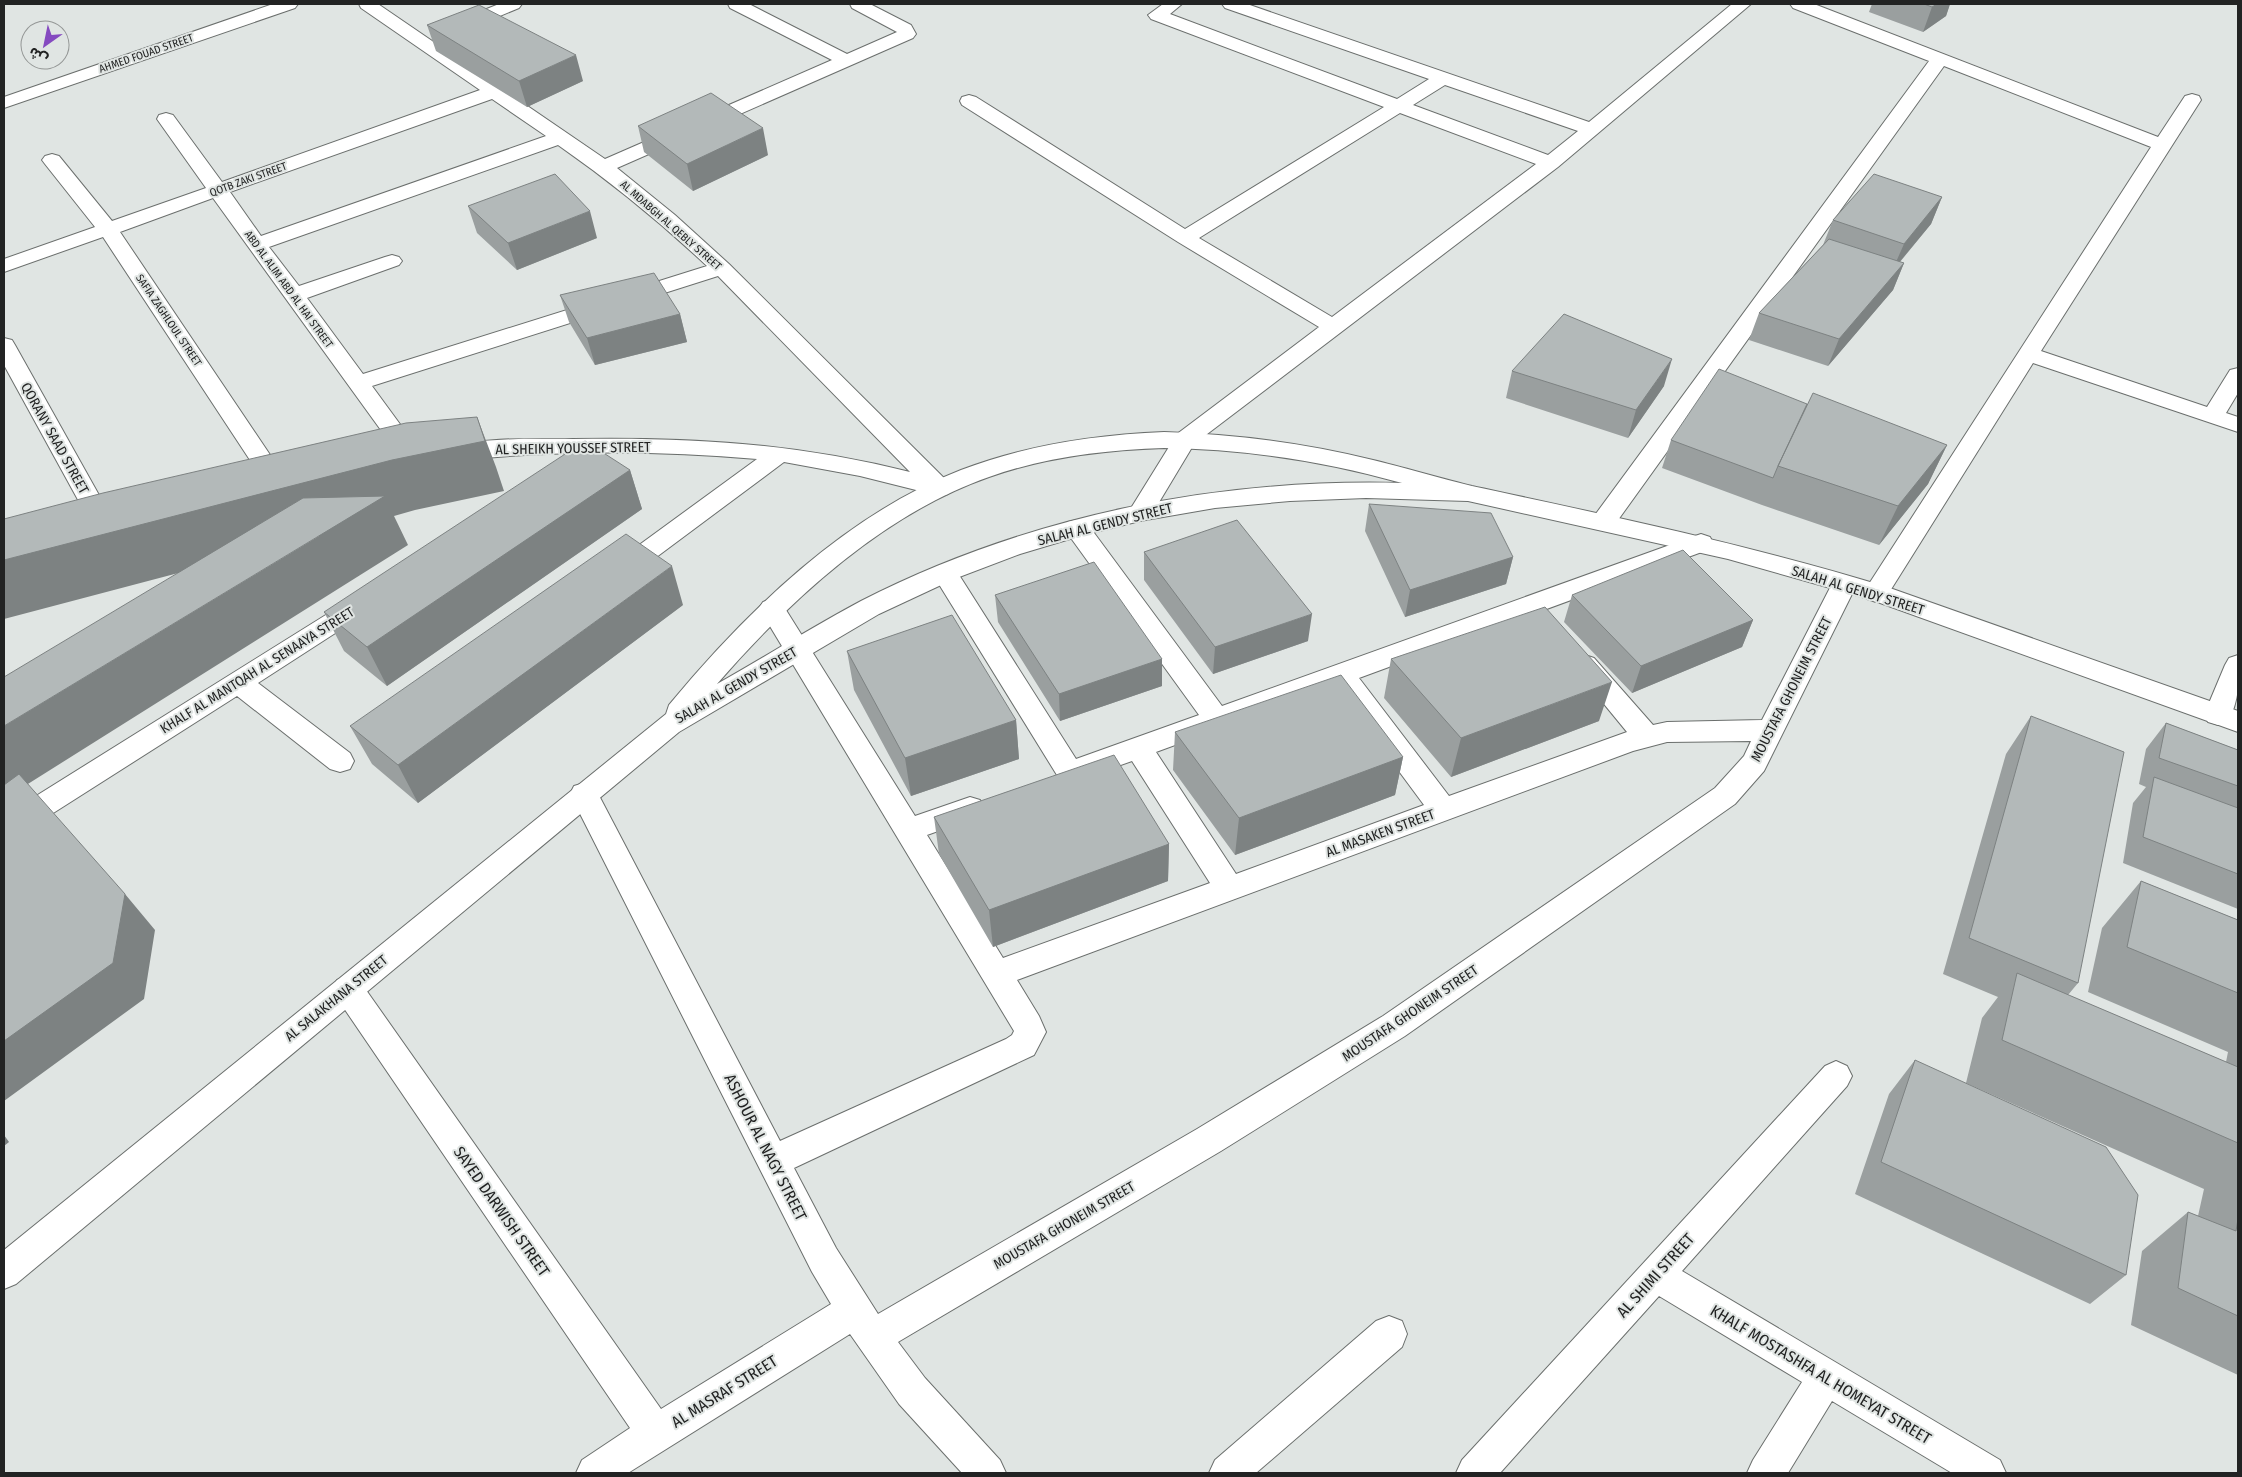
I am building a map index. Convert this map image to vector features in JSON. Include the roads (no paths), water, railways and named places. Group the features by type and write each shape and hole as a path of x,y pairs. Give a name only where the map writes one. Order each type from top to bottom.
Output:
{"street":[{"name":"AHMED FOUAD STREET","path":"4,103 289,4"},
{"name":"AL MDABGH AL QEBLY STREET","path":"367,4 603,168 668,219 722,268 940,488"},
{"path":"422,42 513,4"},
{"path":"736,4 845,60"},
{"path":"603,168 907,34 905,29 858,4"},
{"path":"1174,4 1157,15 1551,163"},
{"path":"1231,4 1592,130"},
{"path":"1140,513 1185,440 1551,163 1742,4"},
{"path":"1799,4 2162,145"},
{"path":"1604,521 1940,59"},
{"path":"1185,238 1442,79"},
{"name":"QOTB ZAKI STREET","path":"4,266 493,92"},
{"path":"1876,593 2192,100"},
{"path":"969,101 1185,238 1334,327"},
{"name":"ABD AL ALIM ABD AL HAI STREET","path":"166,119 412,458"},
{"path":"257,244 560,138"},
{"name":"SAFIA ZAGHLOUL STREET","path":"52,160 108,229 278,486"},
{"path":"294,295 392,261"},
{"path":"358,383 722,268"},
{"name":"QORANY SAAD STREET","path":"4,345 106,531"},
{"path":"2029,354 2238,425"},
{"path":"2213,416 2238,375"},
{"name":"SALAH AL GENDY STREET","path":"669,725 718,663 772,608 811,574 853,542 896,513 940,488 982,471 1042,454 1112,442 1185,440 1274,447 1363,465 1468,492 1701,543 1876,593 2228,718"},
{"name":"AL SHEIKH YOUSSEF STREET","path":"387,462 473,451 536,446 668,446 779,454 878,472 940,488"},
{"path":"570,472 611,446"},
{"path":"597,588 779,454"},
{"name":"SALAH AL GENDY STREET","path":"669,725 870,608 945,573 1011,548 1077,528 1140,513 1215,500 1290,493 1366,490 1468,492"},
{"path":"1077,528 1217,719"},
{"path":"1043,782 1701,543"},
{"path":"945,573 1070,772"},
{"name":"MOUSTAFA GHONEIM STREET","path":"863,1323 1210,1140 1394,1026 1725,796 1754,763 1844,584"},
{"name":"KHALF AL MANTQAH AL SENAAYA STREET","path":"4,830 379,593"},
{"path":"1532,604 1551,626"},
{"path":"772,608 1030,1032 1023,1045 773,1161"},
{"path":"1570,648 1646,736"},
{"path":"2228,718 2238,665"},
{"path":"1341,674 1443,810"},
{"path":"238,682 340,761"},
{"name":"AL SALAKHANA STREET","path":"4,1272 669,725"},
{"name":"AL MASAKEN STREET","path":"996,974 1646,736 1688,731 1771,730"},
{"path":"1138,747 1229,888"},
{"name":"ASHOUR AL NAGY STREET","path":"584,794 824,1260 863,1323 912,1391 987,1473"},
{"path":"908,830 989,801"},
{"name":"SAYED DARWISH STREET","path":"348,989 656,1433"},
{"name":"AL SHIMI STREET","path":"1474,1473 1836,1076"},
{"name":"KHALF MOSTASHFA AL HOMEYAT STREET","path":"1656,1274 1987,1473"},
{"name":"AL MASRAF STREET","path":"595,1473 656,1433 863,1323"},
{"path":"1228,1473 1389,1334"},
{"path":"1766,1473 1826,1377"}]}
